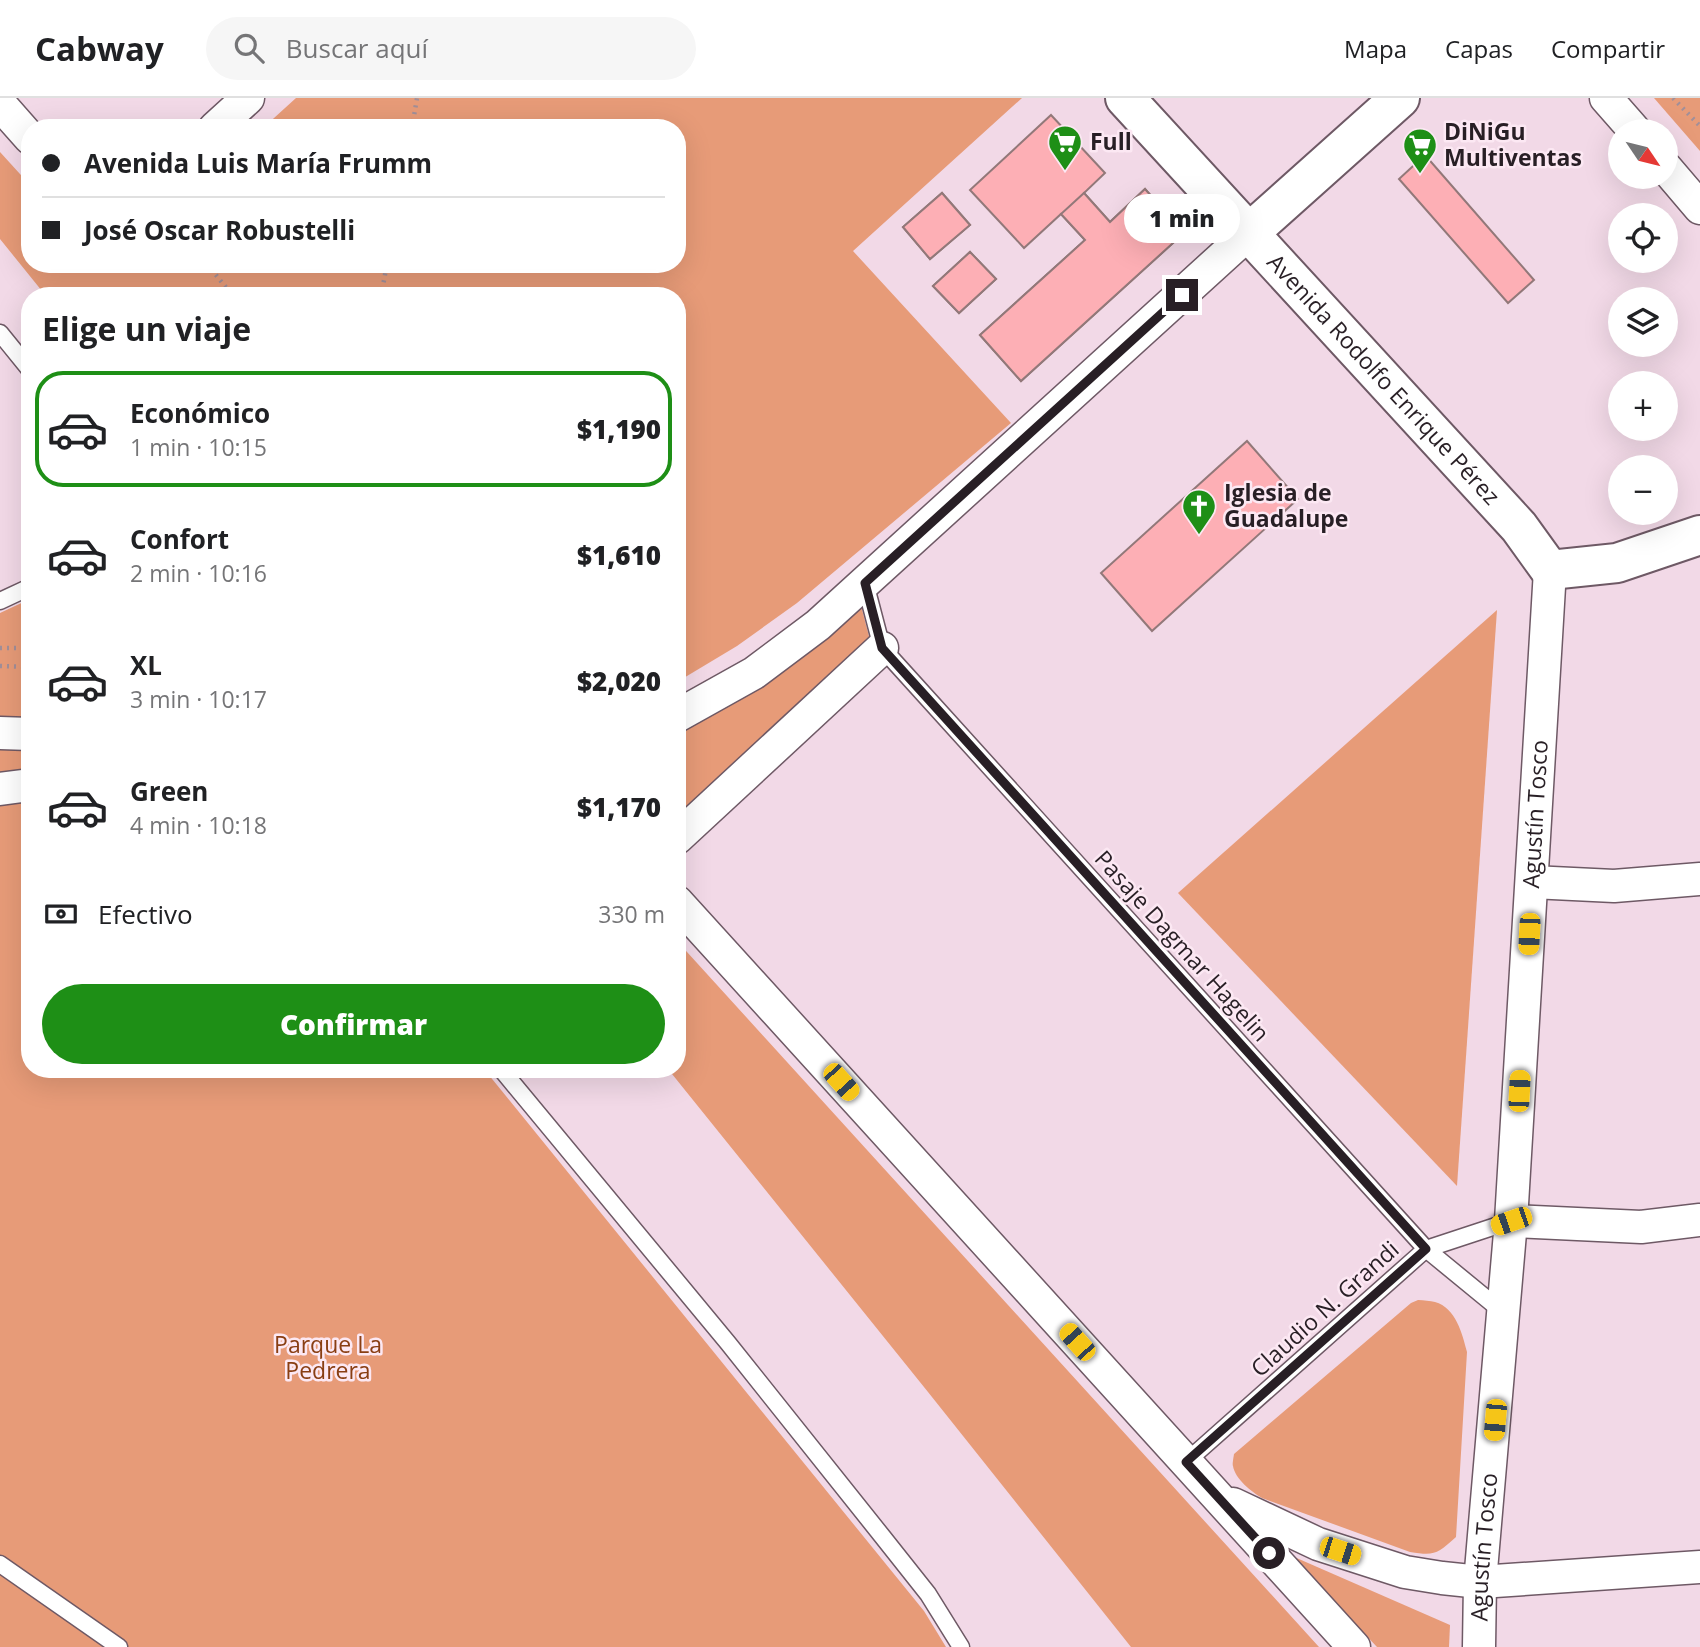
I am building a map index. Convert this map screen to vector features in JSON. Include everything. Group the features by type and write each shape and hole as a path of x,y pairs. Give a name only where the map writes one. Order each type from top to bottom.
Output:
{"street":[{"path":"225,119 248,98"},
{"name":"Avenida Rodolfo Enrique Pérez","path":"1125,98 1519,527 1550,570"},
{"path":"686,711 754,673 818,625 1400,98"},
{"path":"1606,98 1624,119"},
{"path":"0,104 21,128"},
{"path":"1678,182 1700,208"},
{"path":"1550,570 1617,563 1700,535"},
{"name":"Agustín Tosco","path":"1479,1647 1480,1581 1511,1221 1550,570"},
{"path":"686,830 882,648"},
{"path":"0,733 21,734"},
{"path":"0,789 21,786"},
{"path":"1532,882 1614,886 1700,879"},
{"path":"686,912 1354,1647"},
{"path":"1511,1221 1641,1227 1700,1220"},
{"path":"1218,1497 1318,1544 1393,1568 1429,1576 1480,1581 1700,1567"}],"lane":[{"path":"0,333 21,359"},
{"name":"Pasaje Dagmar Hagelin","path":"865,583 882,648 1426,1249 1504,1313"},
{"path":"0,601 21,591"},
{"path":"508,1078 728,1343 882,1536 928,1594 961,1647"},
{"name":"Claudio N. Grandi","path":"1186,1462 1426,1249 1511,1221"},
{"path":"0,1564 119,1647"}],"path":[{"path":"414,119 417,98"},
{"path":"1673,98 1700,127"},
{"path":"214,273 226,287"},
{"path":"0,648 21,648"},
{"path":"0,666 21,667"}],"green space":[{"path":"296,98 1022,98 853,251 1011,423 797,603 737,646 686,677 686,287 39,287 27,273 686,273 686,119 273,119"},
{"path":"1654,98 1700,98 1700,151 1678,126 1678,119 1672,119"},
{"path":"0,152 21,175 21,265 0,239"},
{"path":"860,602 871,644 686,807 686,722"},
{"name":"Parque La Pedrera","path":"21,603 21,1078 491,1078 924,1611 946,1647 0,1647 0,613"},
{"path":"1497,610 1457,1186 1178,893"},
{"path":"686,951 1319,1647 1131,1647 675,1078 686,1078"},
{"path":"1418,1300 1442,1305 1453,1315 1467,1352 1456,1537 1440,1550 1425,1554 1410,1552 1262,1498 1240,1480 1233,1465 1234,1454 1411,1303"},
{"path":"1292,1556 1450,1625 1449,1647 1377,1647"}],"building":[{"path":"1051,115 1105,173 1084,193 1110,222 1145,189 1184,233 1021,381 980,335 1085,240 1061,214 1024,248 970,190"},
{"path":"1425,155 1534,280 1508,303 1399,179"},
{"path":"1145,189 1184,233 1021,381 980,335 1085,240 1061,214 1084,193 1110,222"},
{"path":"942,193 970,225 930,259 903,227"},
{"path":"942,193 970,225 930,259 903,227"},
{"path":"970,252 996,279 959,313 933,286"},
{"path":"970,252 996,279 959,313 933,286"},
{"name":"Iglesia de Guadalupe","path":"1247,441 1298,499 1152,631 1101,573"}],"place":[{"name":"Full","path":"1065,172"},
{"name":"DiNiGu Multiventas","path":"1420,175"},
{"name":"Iglesia de Guadalupe","path":"1199,536"}],"route":[{"path":"1182,295 865,583 882,648 1426,1249 1186,1462 1269,1553"}]}
